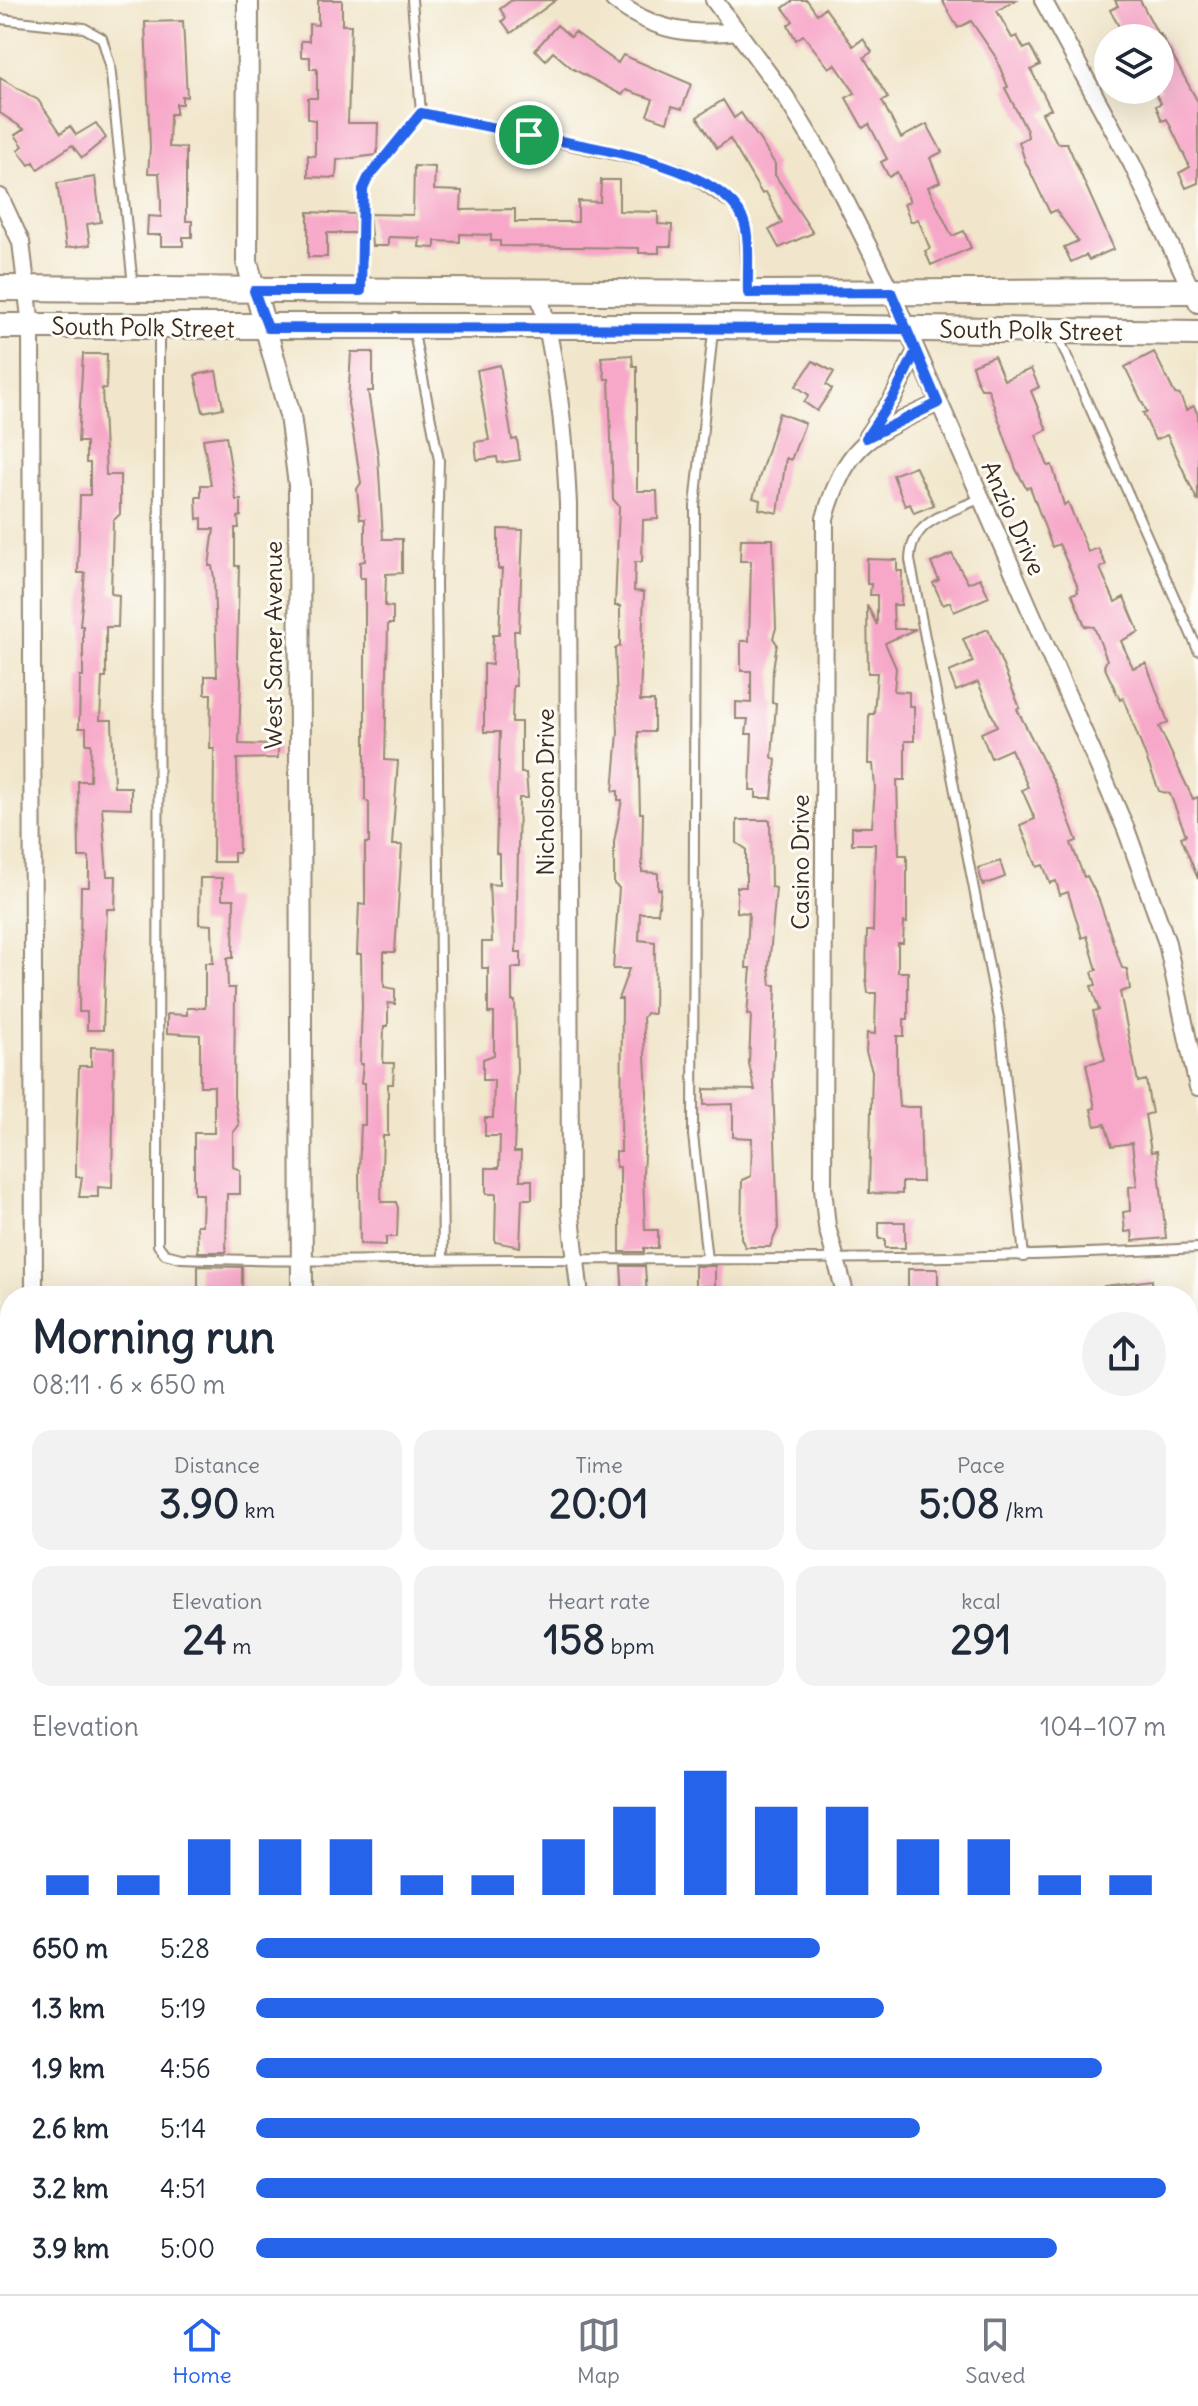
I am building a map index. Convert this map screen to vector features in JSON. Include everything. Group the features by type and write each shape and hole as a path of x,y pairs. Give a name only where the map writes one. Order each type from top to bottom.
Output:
{"main road":[{"name":"South Polk Street","path":"0,288 1196,295"},
{"name":"South Polk Street","path":"0,326 714,326 1198,333"}],"street":[{"name":"West Saner Avenue","path":"248,0 247,262 290,415 299,485 302,1286"},
{"path":"614,0 662,29 697,35 738,31"},
{"name":"Anzio Drive","path":"714,0 827,164 891,292 1126,829 1167,943 1198,1087"},
{"path":"1043,0 1132,164 1196,295"},
{"path":"0,197 21,242 31,326 34,1286"},
{"name":"Nicholson Drive","path":"538,290 548,326 565,440 568,504 570,1208 578,1286"},
{"name":"Casino Drive","path":"843,1286 823,1188 825,518 836,480 894,396 916,351"},
{"name":"Casino Drive","path":"866,438 938,403"}],"lane":[{"path":"361,291 363,189 368,178 421,113 412,0"},
{"path":"0,19 84,28 102,38 110,65 134,291"},
{"path":"421,113 680,169 736,208 744,221 748,293"},
{"path":"159,326 158,1245 165,1254 181,1258 302,1263 443,1259 836,1260 1024,1257 1198,1248"},
{"path":"707,1260 693,1135 695,506 714,326"},
{"path":"413,327 439,460 436,597 443,1259"},
{"path":"1055,329 1198,650"},
{"path":"979,499 919,529 910,542 910,560 1000,1023 1024,1257"}],"building":[{"path":"318,0 342,0 342,25 351,25 348,123 378,123 377,155 337,160 336,178 308,177 308,155 315,156 315,120 308,119 308,98 317,98 317,69 310,69 310,57 301,57 301,41 309,41 309,24 318,25"},
{"path":"512,0 556,0 511,33 502,21 506,18 500,9"},
{"path":"794,0 807,0 817,14 825,8 853,46 863,39 872,52 864,57 888,98 882,101 901,138 927,124 942,152 930,158 940,182 928,187 952,236 964,231 971,248 931,265 925,251 930,249 918,219 911,222 904,204 910,202 897,172 889,177 881,162 887,159 869,124 863,128 846,98 855,93 835,64 829,68 803,35 796,40 788,25 793,21 783,8"},
{"path":"942,0 1016,0 997,11 1012,38 1017,36 1024,49 1030,46 1040,65 1031,70 1051,109 1042,113 1057,143 1067,143 1114,249 1089,260 1086,255 1071,262 1064,247 1078,241 1056,210 1050,213 1025,161 1019,142 1028,137 1027,131 1005,88 1008,87 995,56 971,21 958,28"},
{"path":"1115,0 1140,0 1153,24 1118,24 1110,10 1118,6"},
{"path":"183,21 187,97 182,96 182,104 176,104 176,114 170,114 169,147 186,148 186,221 192,221 192,237 183,237 183,246 161,246 161,235 147,235 148,216 161,217 161,200 159,173 148,173 150,147 145,22"},
{"path":"557,25 571,37 575,32 618,63 623,55 691,84 682,109 672,106 667,122 647,115 653,99 626,90 622,95 573,69 553,52 546,60 535,50"},
{"path":"1174,58 1198,102 1198,183 1186,188 1179,173 1190,167 1167,119 1162,121 1156,106 1174,104"},
{"path":"0,78 38,100 61,133 70,126 76,135 96,123 106,138 82,158 72,145 38,169 34,162 29,165 18,150 23,146 15,135 24,129 0,113"},
{"path":"723,100 734,118 741,113 761,142 775,164 775,175 813,233 779,248 769,230 782,223 766,192 762,194 730,139 717,148 697,117"},
{"path":"414,166 435,167 434,190 462,191 461,210 515,209 515,222 578,222 578,201 600,202 601,180 619,180 619,211 658,212 658,224 672,225 671,246 659,246 659,253 639,253 639,248 500,246 500,241 491,241 491,235 460,234 460,242 435,241 435,248 419,247 420,238 388,237 388,246 372,246 369,214 413,215"},
{"path":"95,177 101,222 87,224 90,245 66,248 57,183"},
{"path":"308,212 355,214 355,233 327,233 327,257 308,257"},
{"path":"351,352 373,352 373,391 368,391 378,456 383,539 402,539 402,573 386,574 385,606 393,607 393,624 388,624 385,760 398,761 392,845 402,845 395,952 384,952 384,987 395,989 395,1004 388,1003 388,1026 384,1026 383,1063 394,1063 393,1084 388,1084 388,1136 383,1136 381,1202 396,1202 398,1208 397,1237 386,1237 386,1245 360,1244 359,1172 361,1125 365,1125 365,1083 361,1083 363,1064 360,1064 361,954 357,954 359,904 365,905 365,843 369,843 369,803 365,800 365,578 360,578 360,562 365,561 365,519 360,519 357,489 361,483 348,403"},
{"path":"1154,352 1186,410 1194,406 1198,415 1198,502 1167,435 1155,440 1143,413 1147,412 1125,367"},
{"path":"83,354 107,354 106,389 102,388 106,475 120,475 120,514 113,521 111,594 119,595 118,627 106,627 106,678 102,678 100,720 112,720 114,787 131,787 131,808 102,807 107,876 116,876 115,909 107,909 103,1030 87,1030 87,1012 79,1012 81,887 89,887 89,857 79,857 78,781 90,781 91,744 86,744 86,728 79,728 80,677 83,677 83,626 80,626 85,573 78,573 80,495 90,495 90,463 86,463 86,442 78,442"},
{"path":"632,355 633,366 637,366 637,491 657,491 658,519 643,520 642,562 635,562 634,591 644,592 640,701 654,701 654,732 638,732 640,813 643,813 642,872 658,873 658,889 661,889 658,913 640,913 639,940 655,942 654,1014 646,1013 643,1018 647,1093 643,1175 645,1230 658,1230 658,1248 644,1248 644,1252 620,1252 620,1167 616,1167 616,1152 621,1152 622,999 618,999 629,969 613,969 619,888 614,884 614,842 622,800 618,800 618,791 613,791 618,733 615,649 620,646 620,606 615,606 619,506 613,499 609,379 605,379 601,357"},
{"path":"994,356 1004,380 1031,369 1039,387 1031,391 1047,430 1036,435 1048,466 1052,465 1064,505 1068,502 1088,552 1098,548 1106,565 1100,568 1115,602 1124,597 1139,632 1121,641 1133,668 1146,663 1168,722 1159,727 1193,799 1198,797 1198,879 1181,837 1186,835 1170,794 1159,791 1123,698 1120,700 1104,666 1107,660 1094,627 1085,626 1072,594 1078,592 1077,585 1059,544 1052,547 1030,487 1026,488 1016,469 988,389 981,389 975,376 972,365"},
{"path":"813,361 834,372 826,385 832,389 817,411 804,402 809,395 796,386"},
{"path":"500,365 512,440 517,439 520,460 498,463 497,457 477,460 475,442 489,440 477,370"},
{"path":"216,371 223,408 203,412 195,375"},
{"path":"779,413 805,423 791,460 786,458 778,513 759,509 760,500 753,498"},
{"path":"226,436 236,500 241,500 239,528 235,528 235,566 239,566 239,744 278,745 278,758 237,759 239,853 234,853 234,862 213,862 214,749 210,749 211,694 205,694 205,676 217,676 214,577 212,566 209,566 214,529 202,529 202,518 197,519 196,497 201,497 201,485 211,485 203,439"},
{"path":"915,466 934,505 914,513 910,504 905,506 893,475"},
{"path":"498,529 523,530 519,631 514,631 516,686 513,686 512,722 521,722 521,773 526,773 528,798 519,798 516,952 521,952 521,968 512,968 517,1069 514,1152 521,1152 520,1180 532,1180 532,1199 522,1199 520,1247 495,1242 496,1194 486,1194 486,1168 499,1168 500,1136 485,1136 485,1118 493,1118 494,1080 483,1080 483,1059 494,1055 494,1013 488,1013 488,968 482,968 482,942 492,942 489,884 499,885 499,854 496,853 500,732 484,732 484,664 492,665 493,635 499,635 502,569 498,569"},
{"path":"741,539 773,539 776,628 773,638 777,644 773,669 772,703 776,703 772,757 776,760 772,798 756,798 756,790 750,790 752,734 746,734 748,719 736,719 736,702 751,703 751,671 741,671 741,641 749,641 751,561 740,561"},
{"path":"952,554 968,583 980,578 989,597 954,612 950,602 943,605 933,583 939,580 931,563"},
{"path":"867,559 897,560 897,571 902,571 901,605 893,605 894,629 916,629 885,643 896,668 894,691 909,692 909,706 914,706 914,741 905,741 905,780 897,780 899,855 907,855 907,923 904,922 903,943 898,943 898,972 908,972 908,1019 904,1019 904,1036 897,1036 897,1078 899,1107 920,1107 922,1182 902,1182 902,1194 869,1193 872,1071 866,1052 867,1033 875,1034 876,993 868,993 866,977 867,931 873,931 875,844 852,844 852,827 872,827 875,788 873,764 868,764 869,714 874,714 877,673 868,673 867,605 877,625 877,595 870,595"},
{"path":"988,629 1020,708 1017,709 1057,788 1077,841 1071,843 1084,877 1087,876 1099,900 1122,968 1127,969 1130,989 1120,992 1138,1082 1146,1080 1152,1113 1145,1115 1151,1152 1157,1151 1166,1238 1133,1241 1132,1231 1125,1232 1123,1212 1130,1211 1129,1187 1137,1186 1132,1143 1112,1146 1105,1124 1095,1126 1091,1109 1095,1108 1086,1064 1105,1060 1093,1011 1099,1010 1091,986 1096,985 1092,972 1097,970 1087,936 1082,938 1068,892 1060,895 1056,881 1050,883 1043,865 1037,867 1020,825 1035,819 1022,790 1028,787 1011,749 991,758 981,733 997,726 978,682 956,691 949,672 973,662 963,639"},
{"path":"737,820 770,820 771,887 776,888 769,967 771,985 776,985 773,1082 778,1228 770,1247 745,1247 741,1238 742,1180 751,1176 752,1138 733,1137 733,1104 704,1105 704,1089 755,1090 749,1064 751,1015 747,1015 751,968 746,968 749,913 737,912 737,887 746,887 746,849 737,843"},
{"path":"1000,861 1005,877 983,885 978,868"},
{"path":"200,878 222,878 222,899 234,899 233,958 227,958 228,988 235,988 234,1097 239,1125 233,1133 233,1167 240,1170 240,1194 227,1194 226,1252 198,1252 197,1225 202,1225 203,1194 194,1194 194,1133 214,1133 214,1086 200,1086 200,1035 167,1033 167,1014 187,1015 187,1008 205,1008 205,963 213,963 212,925 199,924"},
{"path":"91,1047 114,1048 112,1188 98,1187 98,1197 79,1197 82,1177 76,1177 76,1148 79,1066 91,1066"},
{"path":"879,1222 905,1222 905,1248 885,1248 885,1239 879,1239"},
{"path":"198,1266 242,1267 242,1286 198,1286"},
{"path":"621,1266 645,1266 646,1286 622,1286"},
{"path":"695,1266 715,1266 715,1286 695,1286"},
{"path":"908,1269 938,1269 938,1286 908,1286"},
{"path":"1152,1280 1152,1286 1104,1286"}],"route":[{"path":"529,135 421,113 368,178 363,189 361,291 254,291 268,328 714,326 906,329 916,351 894,396 866,438 938,403 891,292 748,293 744,221 736,208 718,194 680,169 529,135"}]}
